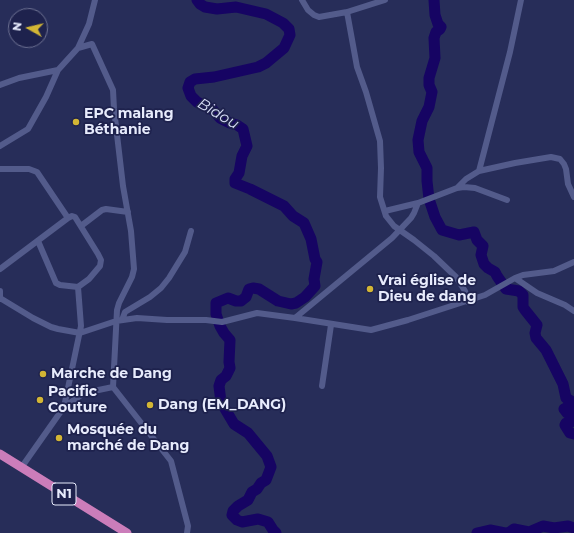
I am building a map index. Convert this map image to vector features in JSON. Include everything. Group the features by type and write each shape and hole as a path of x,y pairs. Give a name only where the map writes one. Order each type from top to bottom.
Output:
{"highway":[{"name":"N1","path":"0,454 127,533"}],"street":[{"path":"0,146 28,129 46,97 58,70 78,48 89,24 95,0"},
{"path":"302,0 308,10 319,17 347,12 384,0"},
{"path":"478,171 510,52 522,0"},
{"path":"347,12 357,67 380,141 380,197 385,211 390,222 434,256 456,277 465,291 468,302"},
{"path":"78,48 92,44 112,87 122,178 128,212 134,269 132,277 119,303 114,387 171,460 188,526 187,533"},
{"path":"0,85 19,78 58,70"},
{"path":"457,188 466,179 478,171 557,157 564,164 568,184 574,197"},
{"path":"0,169 29,168 37,172 68,218"},
{"path":"385,211 418,203 457,188 475,188 507,200"},
{"path":"296,318 399,230 414,213 418,203"},
{"path":"81,226 102,210 106,209 128,212"},
{"path":"0,269 68,218 72,216 76,217 98,254 101,263 92,276 78,287 60,286 56,283 38,241"},
{"path":"119,321 125,312 150,297 161,288 185,252 191,231"},
{"path":"0,292 0,299 33,318 58,330 80,333 119,321 137,318 206,320 222,322 257,313 370,330 468,302 485,295 515,278 523,275 554,271 574,262"},
{"path":"515,278 537,293 573,308"},
{"path":"64,407 82,321 78,287"},
{"path":"322,386 331,325"},
{"path":"21,468 64,407 84,393 114,387"}],"waterway":[{"name":"Bidou","path":"197,0 205,7 217,9 236,7 266,14 283,23 289,29 290,35 284,48 266,63 258,67 214,77 195,79 190,82 188,88 191,96 197,102 213,110 220,118 243,129 247,146 242,156 239,173 235,179 235,183 284,206 293,216 304,223 311,239 317,262 314,279 315,286 305,297 296,303 291,304 278,301 259,289 253,288 249,289 246,297 241,301 228,298 216,303 216,314 220,326 230,340 230,368 226,376 221,380 219,386 221,402 234,424 248,433 267,456 271,467 266,480 252,492 248,500 233,511 232,515 237,520 242,522 258,519 268,522 276,533"},
{"path":"434,0 435,15 438,24 441,27 436,32 434,38 435,58 429,78 429,85 432,92 429,107 422,121 418,140 419,152 427,168 429,199 435,217 442,230 459,235 474,232 477,240 483,246 481,255 484,264 495,272 506,289 519,291 523,295 523,307 537,325 535,333 536,338 546,350 563,384 566,398 571,401 570,406 564,409 567,413 574,415"},
{"path":"574,421 566,423 565,425 570,433 574,434"},
{"name":"Bidou","path":"506,533 514,529 529,532 543,526 554,528 568,526 574,528"},
{"name":"Bidou","path":"477,533 490,530 505,533"}],"place":[{"name":"EPC malang Béthanie","path":"76,122"},
{"name":"Vrai église de Dieu de dang","path":"370,289"},
{"name":"Marche de Dang","path":"43,374"},
{"name":"Pacific Couture","path":"40,400"},
{"name":"Dang (EM_DANG)","path":"150,405"},
{"name":"Mosquée du marché de Dang","path":"59,438"}]}
